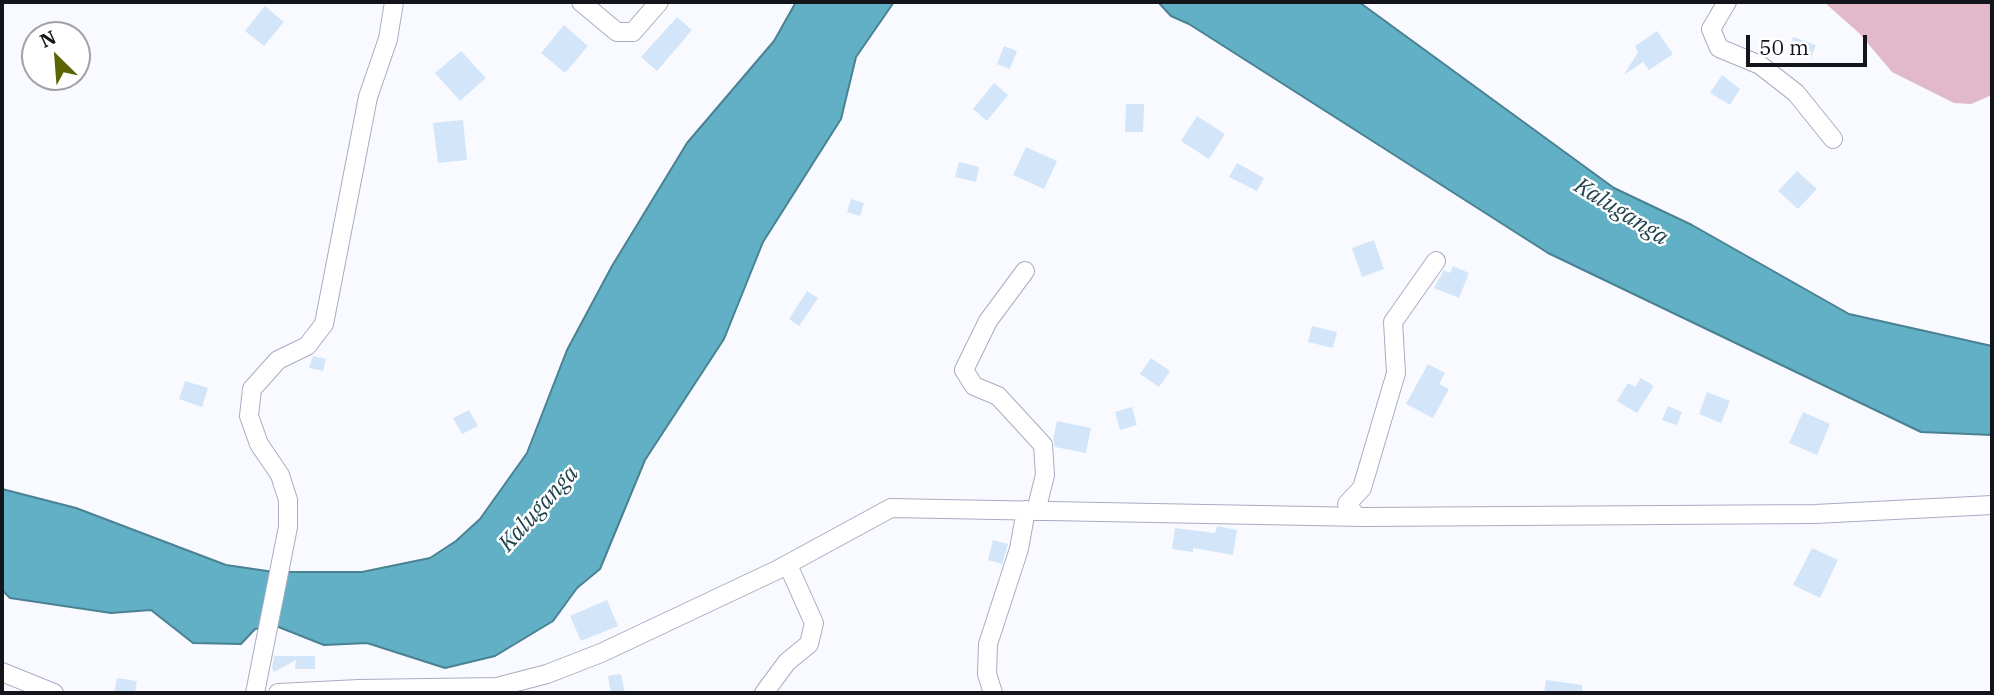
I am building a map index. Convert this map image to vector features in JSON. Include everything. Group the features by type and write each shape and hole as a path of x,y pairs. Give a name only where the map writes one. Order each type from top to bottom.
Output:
{"street":[{"path":"255,693 288,527 288,500 280,475 259,444 249,416 252,389 278,360 307,346 324,324 368,97 388,39 394,2"},
{"path":"580,2 617,32 633,32 659,2"},
{"path":"1727,2 1711,29 1719,48 1760,65 1796,93 1833,139"},
{"path":"1357,517 1347,504 1362,488 1396,373 1393,323 1436,261"},
{"path":"993,693 987,674 988,644 1045,475 1043,445 998,396 974,386 964,370 988,321 1025,271"},
{"path":"278,693 497,687 534,677 601,653 788,565 891,508 1357,517 1815,513 1992,505"},
{"path":"764,693 787,662 809,644 814,623 788,565"},
{"path":"2,672 54,693"}],"shaded area":[{"path":"1824,2 1992,2 1992,95 1971,104 1954,103 1892,72 1859,33"}],"water":[{"name":"Kaluganga","path":"796,2 894,2 856,57 841,119 763,242 724,339 645,460 600,569 577,588 553,621 495,656 445,668 367,643 324,645 276,626 255,629 241,644 193,643 151,610 111,613 10,598 2,590 2,489 76,508 226,565 274,572 362,572 430,558 456,541 480,519 527,453 567,350 612,266 687,143 774,41"},
{"name":"Kaluganga","path":"1158,2 1359,2 1614,188 1692,225 1849,314 1992,346 1992,435 1921,432 1548,253 1189,24 1171,16"}],"building":[{"path":"265,6 284,22 264,46 245,31"},
{"path":"677,17 692,30 657,71 641,57"},
{"path":"564,25 588,46 565,73 541,53"},
{"path":"1657,31 1673,54 1649,70 1643,62 1624,75 1638,52 1635,46"},
{"path":"1793,37 1816,45 1811,58 1789,50"},
{"path":"1004,46 1017,51 1010,69 997,64"},
{"path":"461,51 486,78 460,101 435,73"},
{"path":"1722,75 1740,89 1730,105 1710,93"},
{"path":"994,83 1008,95 987,121 973,109"},
{"path":"1126,104 1144,104 1143,132 1125,132"},
{"path":"1197,116 1225,134 1209,159 1181,141"},
{"path":"463,120 467,160 438,163 433,123"},
{"path":"1026,147 1057,161 1044,189 1013,175"},
{"path":"959,162 979,167 976,182 955,177"},
{"path":"1237,163 1264,178 1257,191 1229,177"},
{"path":"1797,171 1817,189 1798,209 1778,191"},
{"path":"851,199 864,203 860,216 847,212"},
{"path":"1374,240 1384,269 1362,277 1352,248"},
{"path":"1453,266 1469,273 1459,298 1434,288 1444,270 1450,273"},
{"path":"807,291 818,298 799,326 789,319"},
{"path":"1312,326 1337,332 1333,348 1308,342"},
{"path":"313,356 326,359 323,371 309,368"},
{"path":"1151,358 1170,371 1159,387 1140,374"},
{"path":"1428,364 1445,373 1439,384 1449,389 1433,418 1406,404"},
{"path":"1641,378 1654,386 1637,413 1617,401 1628,383 1635,387"},
{"path":"185,381 208,388 202,407 179,399"},
{"path":"1707,392 1730,401 1721,423 1699,414"},
{"path":"1668,406 1682,412 1677,425 1662,420"},
{"path":"1132,407 1137,425 1120,430 1115,412"},
{"path":"469,410 478,426 462,434 453,418"},
{"path":"1803,412 1830,424 1817,455 1789,443"},
{"path":"1057,421 1091,428 1086,453 1055,447 1053,440"},
{"path":"1217,526 1237,530 1233,555 1193,548 1193,552 1172,549 1175,528 1215,533"},
{"path":"993,540 1008,544 1002,564 988,560"},
{"path":"1812,548 1838,560 1820,598 1793,585"},
{"path":"607,600 618,626 581,641 570,616"},
{"path":"274,656 315,656 315,669 295,669 296,660 274,672"},
{"path":"621,674 625,693 611,693 608,676"},
{"path":"117,678 137,681 135,693 114,693"},
{"path":"1546,680 1582,685 1582,693 1544,693"}]}
